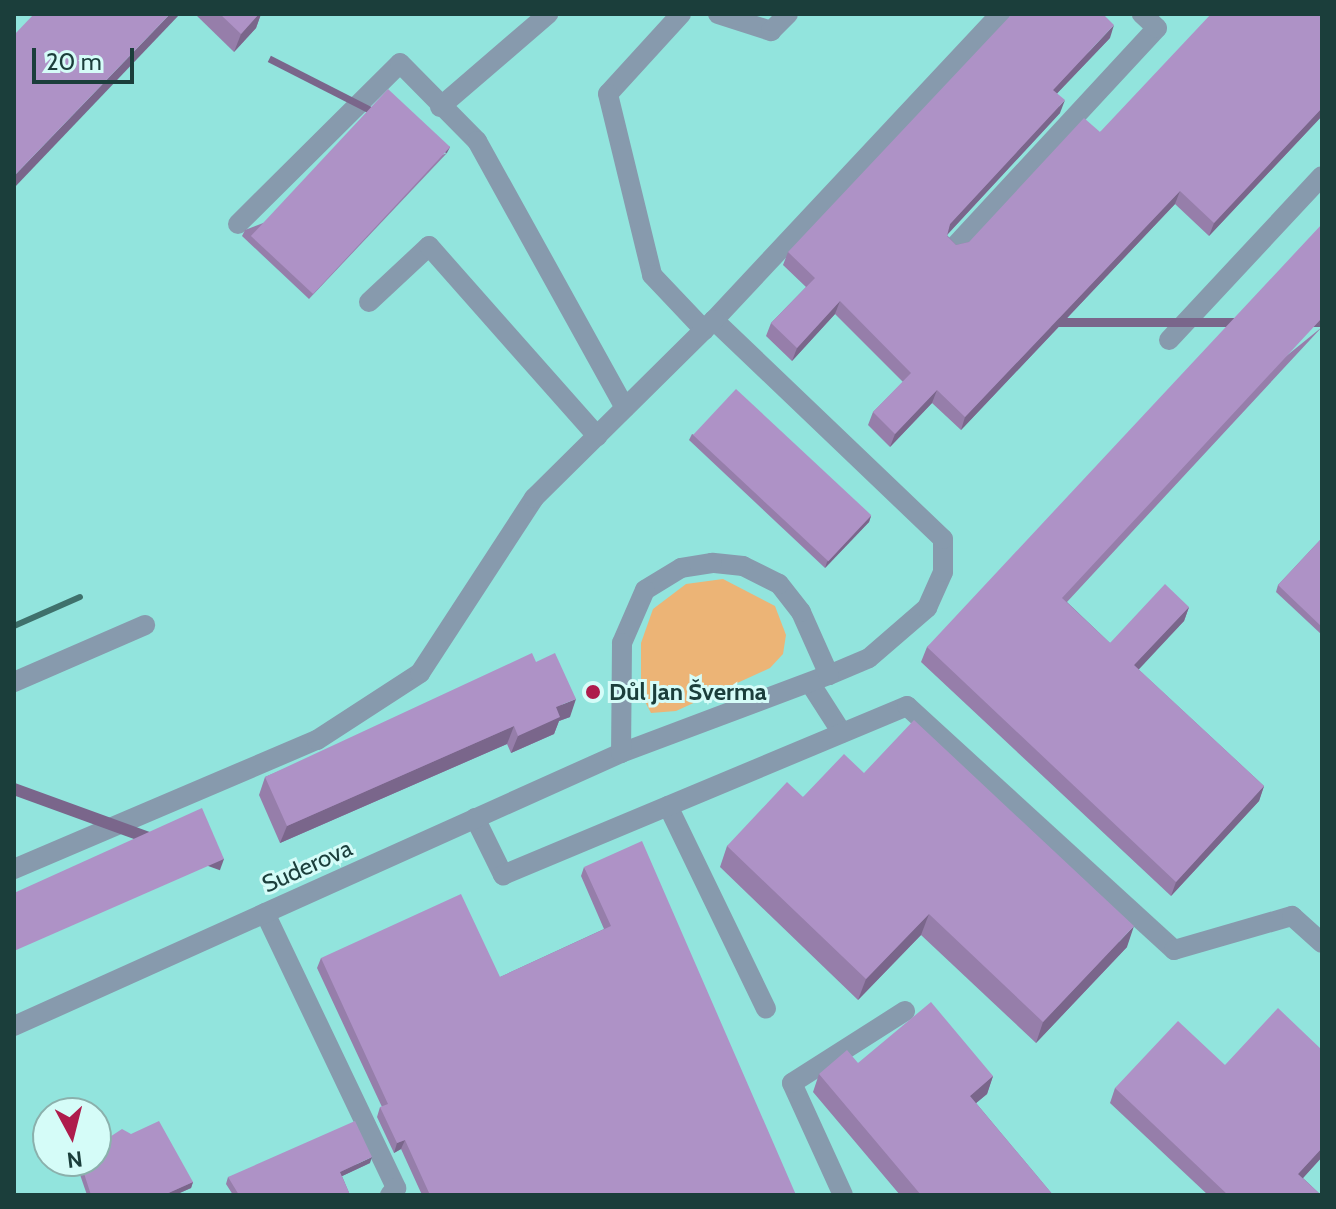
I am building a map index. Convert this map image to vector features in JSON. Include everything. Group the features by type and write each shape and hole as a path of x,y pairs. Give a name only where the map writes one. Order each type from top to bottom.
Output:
{"street":[{"path":"440,107 548,14"},
{"path":"681,14 608,94 652,275 709,325"},
{"path":"718,14 771,31 788,14"},
{"path":"14,869 317,740 420,673 534,498 709,325 1000,14"},
{"path":"955,246 1157,28 1142,14"},
{"path":"238,224 400,63 440,107 477,141 625,408"},
{"path":"1169,340 1322,176"},
{"path":"369,302 429,246 597,436"},
{"name":"Suderova","path":"14,1026 621,753 829,675 892,639 938,589 943,539 709,325"},
{"path":"621,753 617,693 626,622 645,590 681,568 733,564 771,578 801,612 829,675"},
{"path":"14,682 145,625"},
{"path":"810,683 842,733"},
{"path":"475,818 503,875 907,706 1174,950 1292,916 1322,943"},
{"path":"668,806 766,1009"},
{"path":"265,913 396,1188 390,1195"},
{"path":"843,1195 792,1083 905,1011"}],"shaded area":[{"path":"723,579 775,606 786,635 783,654 770,668 676,711 651,713 641,694 641,643 653,609 686,584"}],"building":[{"path":"34,14 170,14 14,176 14,35"},
{"path":"220,14 259,14 241,34"},
{"path":"1012,14 1103,14 1114,25 1053,90 1065,100 950,224 947,236 956,245 969,242 1084,118 1100,132 1211,14 1322,14 1322,108 1214,223 1180,191 965,417 937,390 895,434 873,412 911,373 840,301 797,348 771,323 815,278 788,252"},
{"path":"388,89 450,147 313,294 251,236"},
{"path":"1322,224 1322,318 1062,598 1110,643 1165,584 1189,607 1134,665 1264,786 1176,882 927,647"},
{"path":"736,389 871,515 828,561 693,435"},
{"path":"1322,538 1322,627 1278,585"},
{"path":"532,653 536,662 555,653 576,699 556,707 560,717 518,736 514,726 287,826 265,777"},
{"path":"914,720 1134,926 1043,1022 929,914 866,979 727,846 787,782 803,797 844,754 864,773"},
{"path":"202,808 224,859 14,951 14,893"},
{"path":"642,841 796,1195 430,1195 405,1140 397,1143 380,1107 388,1104 321,958 461,894 500,977 611,926 584,867"},
{"path":"931,1002 993,1076 970,1096 1053,1195 921,1195 819,1074 847,1050 858,1063"},
{"path":"1278,1008 1322,1050 1322,1148 1298,1174 1321,1195 1228,1195 1115,1088 1178,1021 1225,1065"},
{"path":"159,1121 193,1182 164,1195 91,1195 85,1177 112,1177 112,1136 122,1129 131,1134"},
{"path":"355,1121 372,1157 340,1172 350,1195 239,1195 228,1177"}],"railway":[{"path":"14,626 80,597"}],"place":[{"name":"Důl Jan Šverma","path":"593,692"}]}
